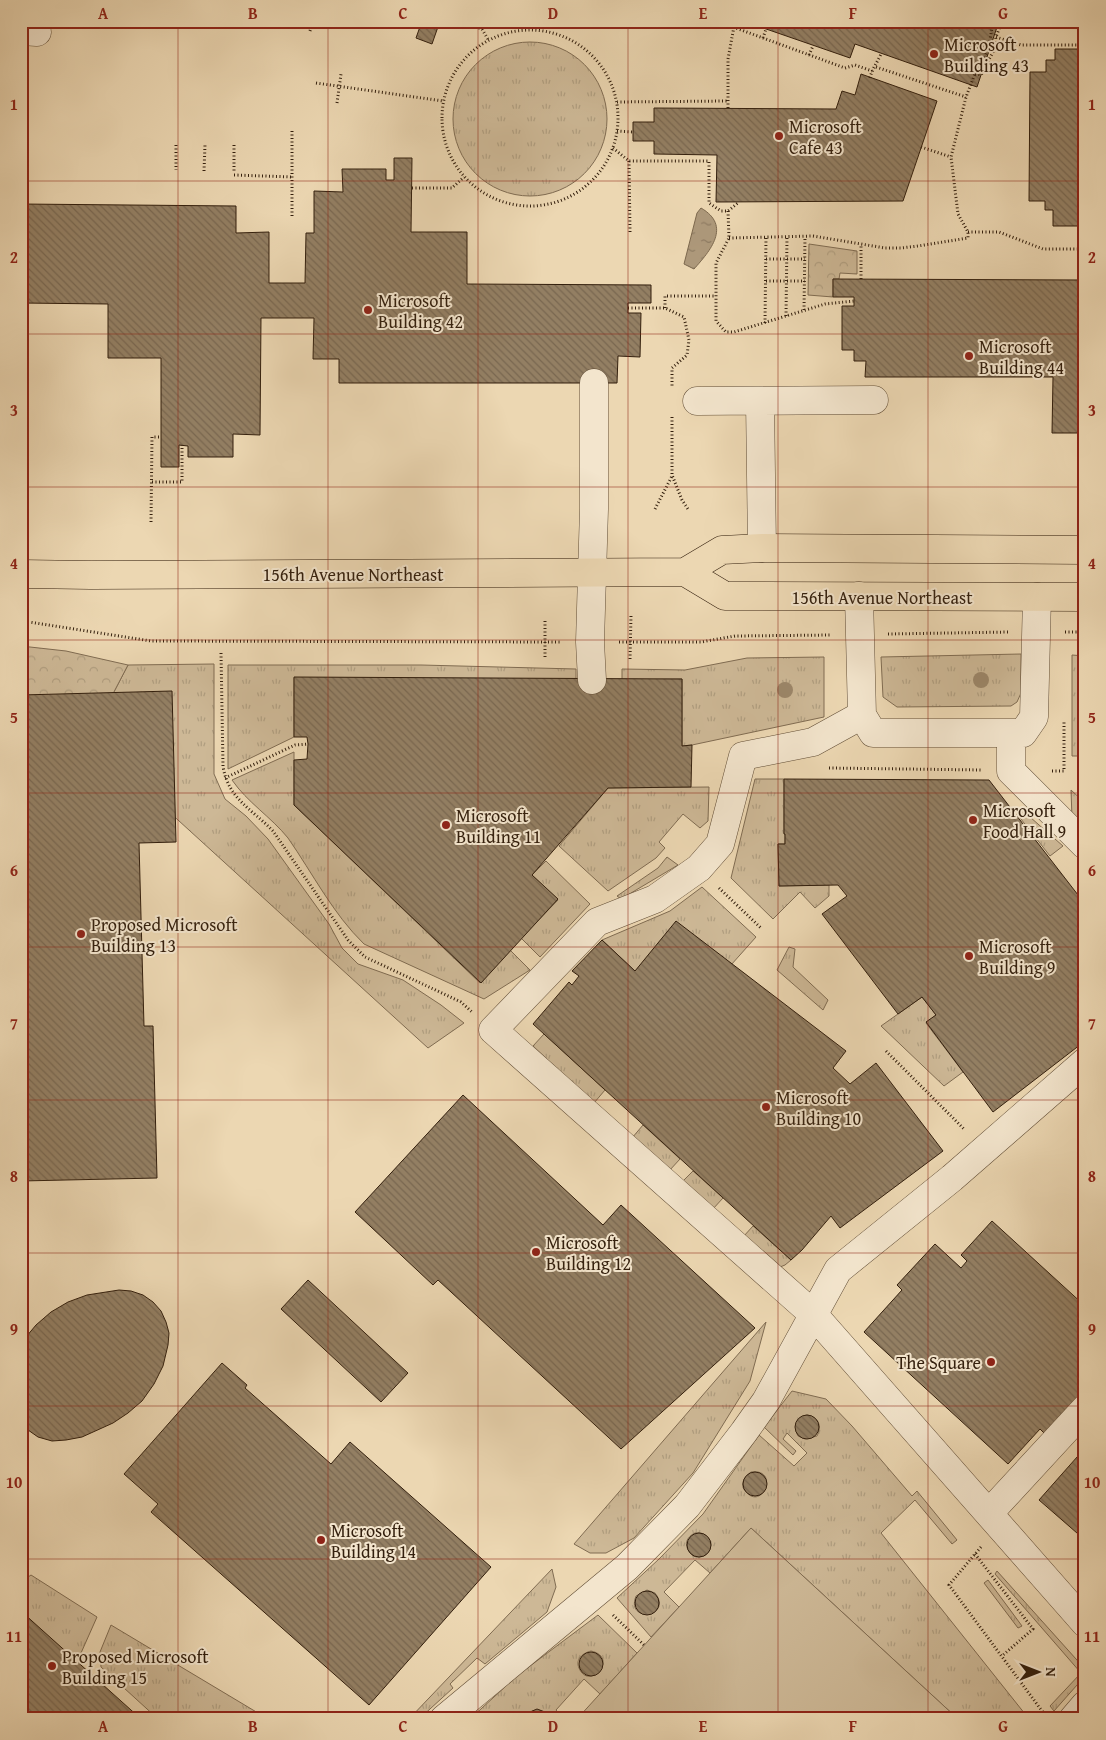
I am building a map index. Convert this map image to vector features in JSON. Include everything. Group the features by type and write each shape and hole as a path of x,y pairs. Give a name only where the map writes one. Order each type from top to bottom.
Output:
{"main road":[{"path":"685,572 722,550 762,548 1085,550"},
{"name":"156th Avenue Northeast","path":"21,574 685,572 725,596 1085,597"}],"street":[{"path":"592,680 590,642 593,573 594,384"},
{"path":"697,401 874,400"},
{"path":"760,401 762,548"},
{"path":"859,596 862,715 873,733 1023,733 1034,717 1037,597"},
{"path":"862,715 813,742 743,756 720,844 699,868 655,899 597,922 493,1030 813,1314 1085,1623"},
{"path":"1011,733 1011,771 1085,845"},
{"path":"444,1719 627,1567 687,1506 766,1401 838,1270 985,1149 1085,1062"},
{"path":"989,1514 1085,1409"},
{"path":"1073,1719 1085,1704"}],"path":[{"path":"310,31 313,21"},
{"path":"459,21 482,29 489,41"},
{"path":"730,21 733,26 845,68 855,65 872,70"},
{"path":"728,108 728,59 735,21"},
{"path":"728,238 813,236 885,248 918,246 968,238 968,232 958,214 951,157 966,97 975,74 985,57 993,21"},
{"path":"975,74 982,76 989,63 1002,21"},
{"path":"763,38 766,29"},
{"path":"531,30 561,35 587,50 606,74 617,102 617,131 613,148 606,164 588,185 565,199 538,206 511,204 485,194 464,177 449,154 443,127 443,102 455,72 475,49 489,41 502,34 531,30"},
{"path":"996,37 1021,45 1080,45"},
{"path":"809,55 813,46"},
{"path":"870,78 872,70 876,67 881,54"},
{"path":"876,67 966,97"},
{"path":"337,103 342,74"},
{"path":"316,83 443,102"},
{"path":"617,102 728,102"},
{"path":"292,131 292,217"},
{"path":"617,131 633,132"},
{"path":"176,145 176,170"},
{"path":"204,171 205,145"},
{"path":"234,146 234,173 292,177"},
{"path":"921,147 951,157"},
{"path":"613,148 629,161 709,161 709,203 721,211 728,211 739,202"},
{"path":"629,161 630,232"},
{"path":"412,188 452,188 464,177"},
{"path":"728,211 728,238 716,263 716,321 726,332 734,332 825,304 854,301"},
{"path":"968,232 999,232 1043,249 1085,249"},
{"path":"804,310 805,236"},
{"path":"765,323 766,237"},
{"path":"786,316 787,237"},
{"path":"861,244 861,279"},
{"path":"766,259 805,259"},
{"path":"766,281 805,281"},
{"path":"665,308 665,296 716,296"},
{"path":"628,308 665,308 684,317 689,340 687,354 672,368 672,388"},
{"path":"672,417 672,475 682,500 688,509"},
{"path":"151,522 152,437 160,437"},
{"path":"152,482 182,482 182,445"},
{"path":"655,509 672,475"},
{"path":"630,658 631,615"},
{"path":"545,621 545,657"},
{"path":"21,622 151,641 570,642"},
{"path":"614,642 662,642"},
{"path":"221,653 223,766 225,778 236,798 261,818 273,831 348,940 365,957 461,1002 493,1030"},
{"path":"225,778 295,745 308,744"},
{"path":"826,768 1011,771"},
{"path":"724,892 762,929"},
{"path":"886,1051 985,1149"},
{"path":"1002,1656 1032,1629 975,1554 949,1585 1042,1711"},
{"path":"624,1625 644,1645"}],"green space":[{"path":"530,42 545,43 560,48 585,64 601,89 606,104 606,134 601,149 585,174 560,190 545,195 530,196 515,195 500,190 475,174 459,149 454,134 453,119 454,104 459,89 475,64 500,48 515,43"},
{"path":"809,244 857,251 857,274 840,273 839,279 833,279 833,297 808,295"},
{"path":"21,646 66,651 128,665 105,709 21,715"},
{"path":"1021,654 1021,693 1017,702 1011,706 897,707 883,697 881,657"},
{"path":"1072,655 1085,656 1085,756 1072,756"},
{"path":"824,657 824,717 692,745 682,746 682,679 622,680 622,669 685,670 747,658"},
{"path":"214,664 214,774 225,799 246,816 268,839 329,924 342,948 358,964 403,980 464,1023 428,1048 167,810 105,709 128,665"},
{"path":"228,665 421,665 576,669 576,679 294,678 294,737 228,769"},
{"path":"294,752 294,805 480,983 510,950 530,970 484,999 364,944 333,907 288,838 232,780"},
{"path":"755,779 784,779 785,844 778,844 779,886 829,885 829,896 815,908 800,892 773,919 731,878"},
{"path":"709,787 708,821 700,828 683,814 659,842 665,848 656,858 608,891 559,846 608,788"},
{"path":"1071,790 1085,803 1085,829 1072,818"},
{"path":"1022,810 1063,846 1050,856 1017,814"},
{"path":"667,857 678,865 621,899 617,896 658,868"},
{"path":"546,861 590,904 540,957 521,938 558,900 532,875"},
{"path":"702,887 756,937 731,965 635,971 602,940 670,911"},
{"path":"789,947 795,949 793,967 828,1000 823,1010 777,970"},
{"path":"922,997 936,1015 926,1023 963,1072 944,1086 881,1026"},
{"path":"544,1034 605,1090 594,1103 533,1046"},
{"path":"643,1125 680,1159 669,1171 632,1138"},
{"path":"693,1171 723,1198 712,1210 682,1182"},
{"path":"753,1226 791,1260 780,1267 743,1237"},
{"path":"766,1322 750,1381 693,1473 634,1538 606,1553 590,1553 574,1544"},
{"path":"792,1391 826,1399 852,1426 912,1496 917,1491 957,1540 952,1544 915,1500 881,1533 1029,1719 958,1719 751,1528 710,1573 695,1560 664,1592 679,1607 651,1637 617,1598 703,1514 759,1435 794,1466 807,1453 787,1433 783,1439 796,1451 793,1455 764,1427","holes":["803,1416 811,1416 817,1420 819,1425 817,1436 805,1439 798,1436 796,1422","760,1472 765,1476 767,1482 763,1493 758,1496 752,1496 746,1492 743,1487 743,1481 748,1474","702,1533 707,1536 710,1546 706,1555 700,1557 693,1556 690,1553 686,1543 691,1535","647,1590 655,1593 659,1601 659,1608 649,1614 642,1614 637,1611 634,1605 636,1596"]},
{"path":"751,1528 958,1719 577,1719"},
{"path":"552,1569 556,1587 547,1612 485,1664 477,1658 450,1684 453,1688 419,1719 409,1719"},
{"path":"997,1571 1085,1669 1085,1676 1054,1711 1050,1706 1081,1673 995,1574"},
{"path":"31,1575 97,1617 81,1653 21,1718 21,1582"},
{"path":"988,1580 1022,1626 1018,1628 984,1583"},
{"path":"598,1615 637,1653 600,1694 584,1679 556,1710 564,1719 549,1719 544,1712 537,1710 530,1712 525,1719 470,1719 518,1675","holes":["591,1651 599,1654 603,1660 600,1671 595,1675 589,1676 584,1674 578,1665 580,1657"]},
{"path":"111,1625 268,1719 158,1719 101,1667 100,1652"}],"water":[{"path":"701,208 710,215 717,230 711,247 694,269 684,264 697,213"}],"building":[{"path":"422,21 440,21 432,44 416,38"},
{"name":"Microsoft Building 43","path":"743,21 999,21 977,87 855,44 850,58"},
{"path":"1055,49 1085,49 1085,226 1053,226 1053,210 1045,210 1045,201 1029,201 1030,72 1046,72 1046,60 1055,60"},
{"name":"Microsoft Cafe 43","path":"861,74 937,101 903,201 716,202 717,155 654,154 654,141 633,141 633,122 654,122 654,108 836,109 842,91 855,95"},
{"name":"Microsoft Building 42","path":"394,158 412,158 411,232 467,232 467,284 651,285 651,303 628,303 628,313 641,313 640,357 618,356 617,383 339,383 339,359 313,359 314,318 261,318 260,435 233,434 233,457 188,457 188,446 179,445 179,467 161,467 161,358 108,358 108,304 21,303 21,204 236,206 236,233 269,232 269,283 305,283 306,233 314,233 314,191 343,192 342,169 386,169 386,180 394,180"},
{"name":"Microsoft Building 44","path":"833,279 1085,280 1085,433 1052,433 1053,377 865,377 866,361 854,361 854,350 842,350 842,306 854,306 854,297 833,297"},
{"name":"Microsoft Building 11","path":"294,677 682,679 682,746 692,745 691,787 608,788 532,875 558,899 481,983 294,805 294,760 307,759 308,744 307,737 294,737"},
{"name":"Proposed Microsoft Building 13","path":"172,691 176,842 139,843 144,1026 153,1026 157,1178 21,1181 21,695"},
{"name":"Microsoft Building 9","path":"784,779 989,780 1085,904 1085,1021 1082,1023 1085,1026 1085,1041 993,1112 926,1022 936,1015 922,997 898,1014 822,914 847,896 838,885 779,886 778,844 785,844"},
{"name":"Microsoft Building 10","path":"676,921 846,1051 833,1068 850,1084 876,1063 943,1151 840,1228 831,1216 791,1260 533,1024 569,982 572,985 579,976 572,971 602,940 635,971"},
{"name":"Microsoft Building 12","path":"463,1095 603,1225 621,1205 755,1328 621,1449 438,1280 433,1285 355,1212"},
{"name":"The Square","path":"992,1221 1085,1306 1085,1392 1046,1435 1040,1429 1008,1464 864,1332 902,1290 897,1285 935,1244 961,1268 967,1261 961,1255"},
{"path":"308,1280 408,1373 381,1402 281,1309"},
{"path":"119,1290 143,1295 161,1311 166,1322 169,1333 168,1345 163,1366 154,1384 142,1401 113,1423 82,1437 66,1440 52,1441 38,1437 21,1425 21,1343 36,1325 51,1312 68,1302 87,1295"},
{"name":"Microsoft Building 14","path":"222,1363 247,1385 245,1388 331,1464 350,1442 491,1567 369,1705 151,1512 158,1504 124,1474"},
{"path":"807,1415 816,1418 819,1427 816,1436 807,1439 798,1436 795,1427 798,1418"},
{"path":"1085,1448 1085,1540 1039,1500"},
{"path":"755,1472 764,1475 767,1484 764,1493 755,1496 746,1493 743,1484 746,1475"},
{"path":"699,1533 708,1536 711,1545 708,1554 699,1557 690,1554 687,1545 690,1536"},
{"path":"647,1591 656,1594 659,1603 656,1612 647,1615 638,1612 635,1603 638,1594"},
{"name":"Proposed Microsoft Building 15","path":"22,1612 141,1719 21,1719"},
{"path":"591,1652 600,1655 603,1664 600,1673 591,1676 582,1673 579,1664 582,1655"},
{"path":"537,1709 545,1712 549,1719 525,1719 530,1712"}],"place":[{"name":"Microsoft Building 43","path":"934,54"},
{"name":"Microsoft Cafe 43","path":"779,136"},
{"name":"Microsoft Building 42","path":"368,310"},
{"name":"Microsoft Building 44","path":"969,356"},
{"name":"Microsoft Food Hall 9","path":"973,820"},
{"name":"Microsoft Building 11","path":"446,825"},
{"name":"Proposed Microsoft Building 13","path":"81,934"},
{"name":"Microsoft Building 9","path":"969,956"},
{"name":"Microsoft Building 10","path":"766,1107"},
{"name":"Microsoft Building 12","path":"536,1252"},
{"name":"The Square","path":"991,1362"},
{"name":"Microsoft Building 14","path":"321,1540"},
{"name":"Proposed Microsoft Building 15","path":"52,1666"}]}
